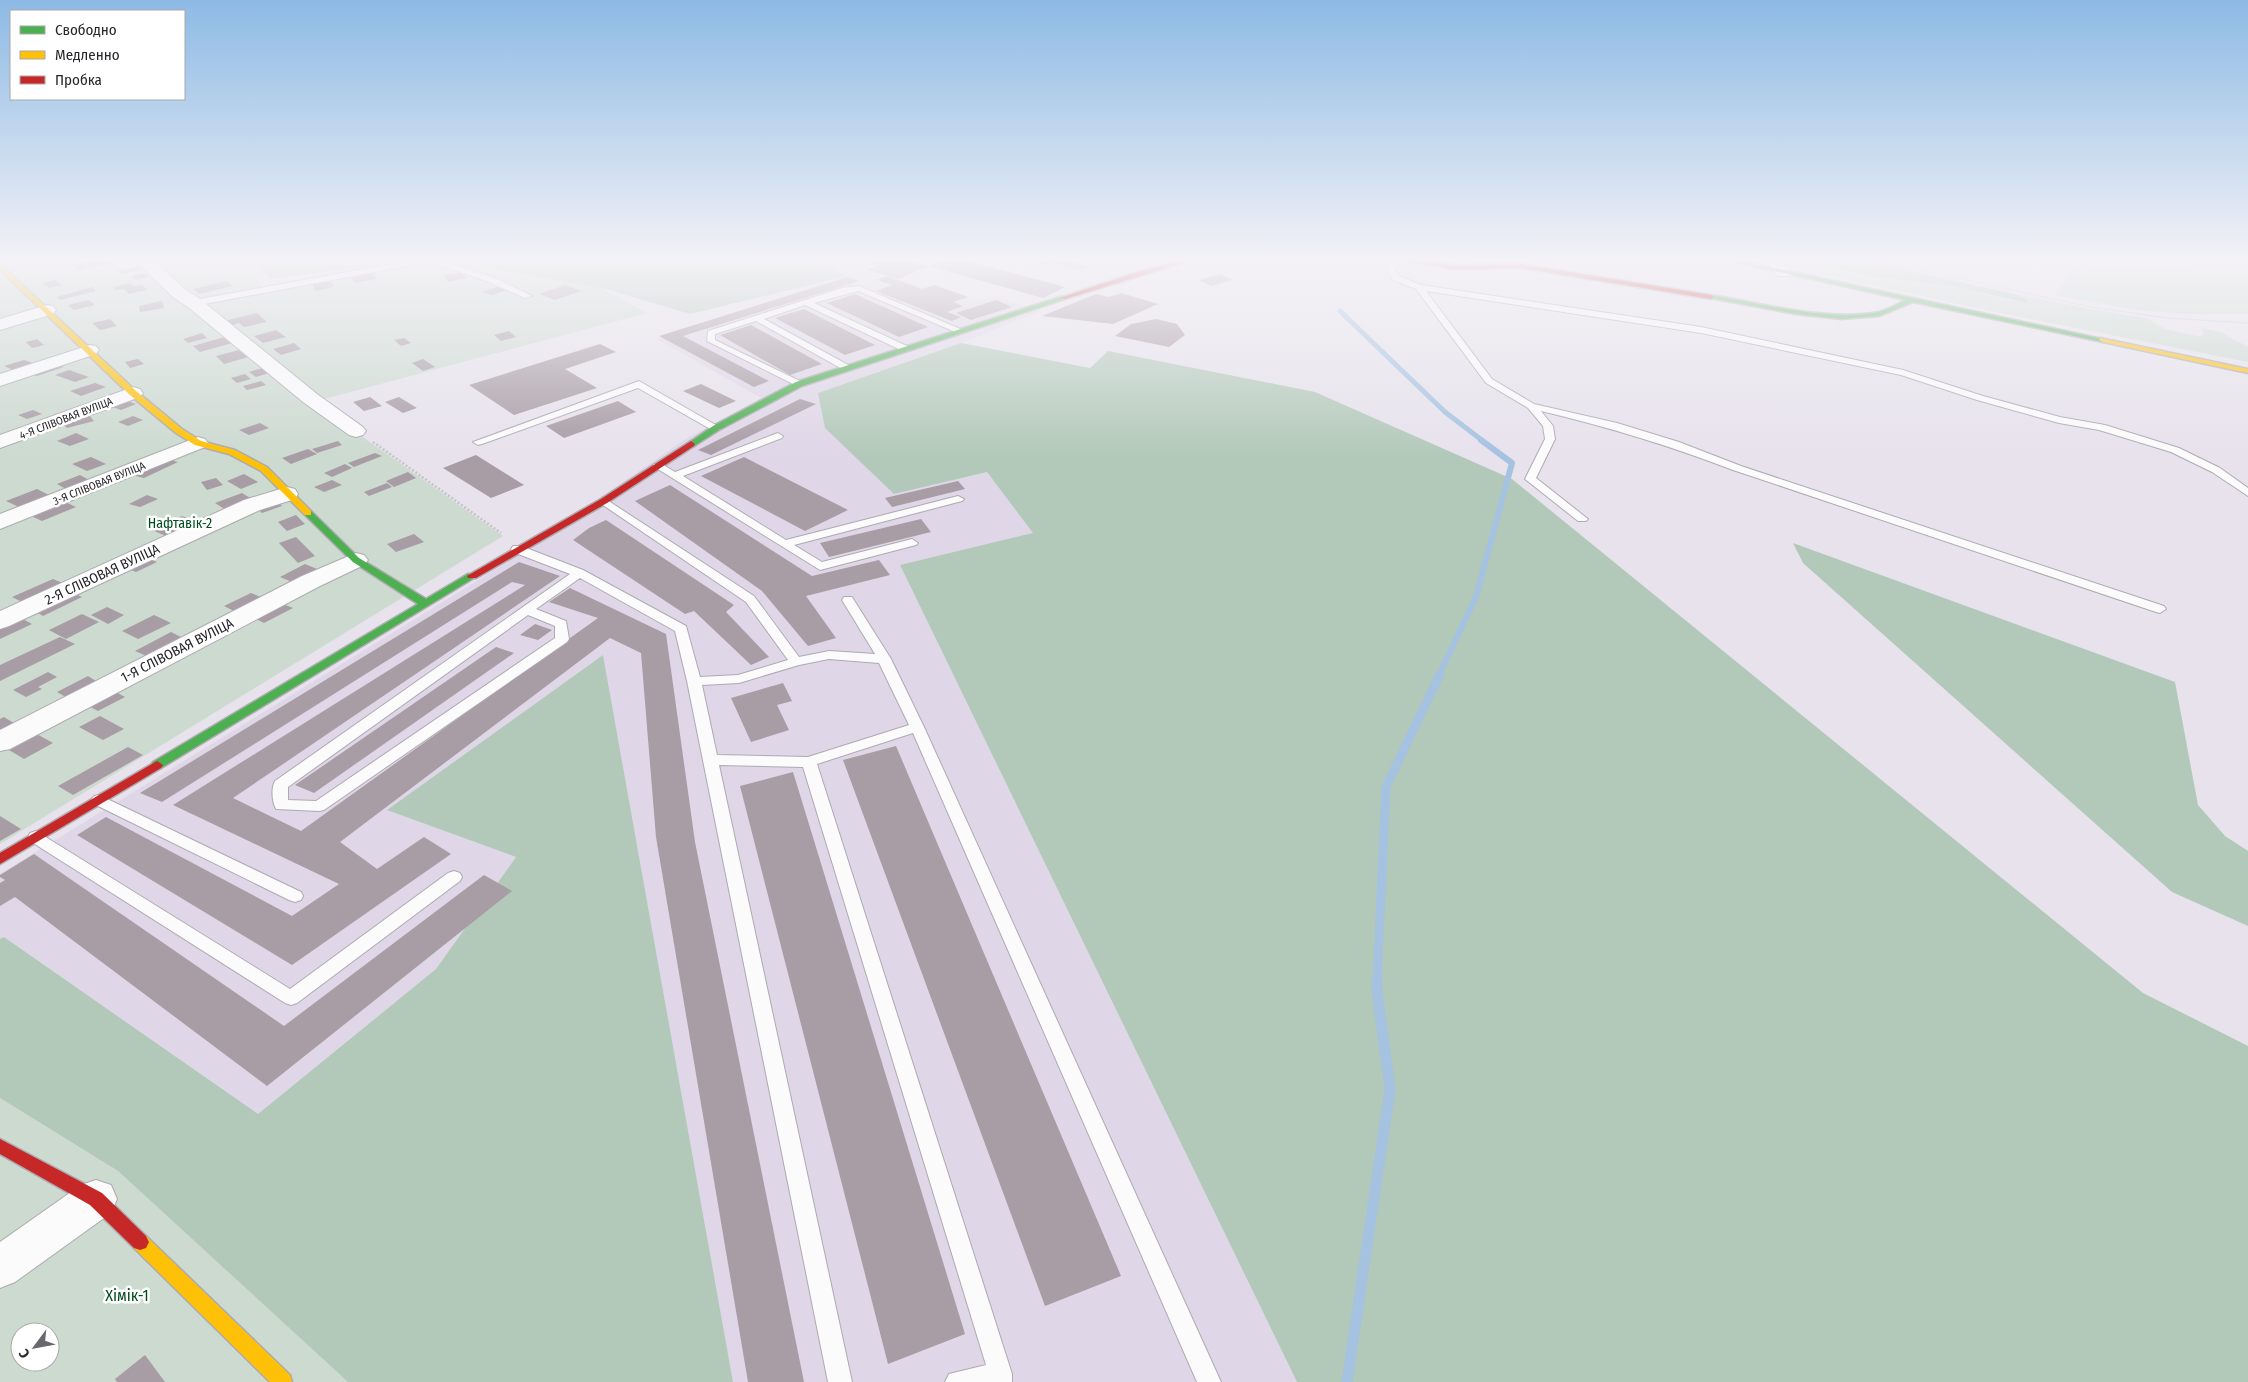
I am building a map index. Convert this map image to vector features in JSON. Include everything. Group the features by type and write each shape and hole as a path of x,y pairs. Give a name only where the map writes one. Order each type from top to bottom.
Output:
{"street":[{"path":"64,325 133,393 179,431 198,443 232,452 264,469 287,494 356,560 426,604"},
{"path":"221,325 310,398 356,431"},
{"path":"0,859 517,549 604,501 716,428 799,384 981,325"},
{"path":"2032,325 2248,371"},
{"path":"0,380 90,350"},
{"name":"4-Я СЛІВОВАЯ ВУЛІЦА","path":"0,442 133,393"},
{"name":"3-Я СЛІВОВАЯ ВУЛІЦА","path":"0,522 198,443"},
{"name":"2-Я СЛІВОВАЯ ВУЛІЦА","path":"0,622 252,505 287,494"},
{"name":"1-Я СЛІВОВАЯ ВУЛІЦА","path":"0,742 302,585 356,560"},
{"path":"0,1146 96,1199 283,1382"},
{"path":"0,1266 96,1199"}],"lane":[{"path":"731,325 710,332 710,340 799,384"},
{"path":"770,325 847,368"},
{"path":"855,325 906,350"},
{"path":"946,325 961,332"},
{"path":"1448,325 1489,381 1531,406 1613,425 1675,444 1737,468 2160,609"},
{"path":"1671,325 1701,330 1903,373 2059,420 2101,427 2175,450 2216,470 2248,493"},
{"path":"478,442 639,384 716,428"},
{"path":"1531,406 1548,426 1550,439 1530,479 1582,519"},
{"path":"674,476 778,436"},
{"path":"658,466 820,566 912,543"},
{"path":"785,544 958,500"},
{"path":"604,501 750,599 796,662"},
{"path":"517,549 579,573 681,629 711,760 840,1382"},
{"path":"526,610 561,624 562,639 319,806 281,805 280,785 526,610 579,573"},
{"path":"848,600 884,659 917,727 1209,1382"},
{"path":"694,681 740,679 796,662 829,655 884,659"},
{"path":"711,760 808,762 917,727"},
{"path":"808,762 1000,1378 957,1382"},
{"path":"99,800 296,896"},
{"path":"36,838 291,998 454,877"}],"path":[{"path":"356,431 504,535 517,549"}],"shaded area":[{"path":"698,325 1005,325 961,343 818,393 894,494 987,472 1034,534 900,565 1297,1382 733,1382 603,655 388,810 516,857 436,969 258,1114 4,937 0,939 0,874 506,563 684,440 761,398 657,339"}],"green space":[{"name":"Нафтавік-2","path":"0,325 600,325 313,402 503,536 0,844"},
{"path":"2063,325 2159,325 2165,329 2201,337 2204,333 2201,328 2220,332 2248,347 2248,362"},
{"path":"961,343 1090,368 1108,351 1315,392 1512,479 2143,993 2248,1046 2248,1382 1297,1382 900,565 1033,533 987,472 894,494 825,428 818,393"},
{"path":"1793,543 2175,682 2198,805 2225,836 2248,851 2248,926 2172,892 1803,563"},
{"path":"603,655 733,1382 348,1382 118,1171 0,1098 0,939 4,937 258,1114 436,969 516,857 387,810"},
{"name":"Хімік-1","path":"0,1098 118,1171 348,1382 0,1382"}],"building":[{"path":"95,325 117,326 100,330"},
{"path":"693,325 717,325 683,336 769,381 754,387 659,336"},
{"path":"752,325 822,364 790,375 720,335"},
{"path":"789,325 837,325 875,345 845,355"},
{"path":"875,325 928,327 899,337"},
{"path":"1129,325 1178,325 1185,335 1169,347 1115,336"},
{"path":"276,330 286,337 263,343 254,336"},
{"path":"509,331 516,337 501,341 494,335"},
{"path":"202,333 207,338 188,343 183,339"},
{"path":"228,336 236,342 200,352 193,346"},
{"path":"404,338 411,343 401,346 394,340"},
{"path":"37,339 44,345 32,348 26,342"},
{"path":"294,343 301,349 281,355 273,349"},
{"path":"600,344 616,352 565,369 597,388 514,415 469,385"},
{"path":"243,349 252,356 224,364 216,356"},
{"path":"138,359 144,364 130,368 125,362"},
{"path":"423,359 435,367 423,371 412,363"},
{"path":"24,360 33,363 13,370 4,366"},
{"path":"54,363 64,367 37,376 27,373"},
{"path":"262,368 269,373 256,377 249,372"},
{"path":"69,370 89,377 75,382 55,375"},
{"path":"245,374 251,379 237,383 231,378"},
{"path":"261,381 266,385 247,390 243,386"},
{"path":"95,383 106,387 81,396 70,391"},
{"path":"701,384 736,401 719,408 683,391"},
{"path":"370,397 382,406 364,411 353,402"},
{"path":"399,397 417,408 403,413 385,402"},
{"path":"800,399 816,404 711,455 698,450"},
{"path":"125,400 136,404 121,410 110,406"},
{"path":"618,401 636,412 564,438 546,426"},
{"path":"33,410 42,414 27,419 18,415"},
{"path":"89,415 94,421 67,428 62,423"},
{"path":"133,416 143,420 128,426 118,422"},
{"path":"260,423 269,428 249,435 239,430"},
{"path":"76,433 89,439 70,446 57,441"},
{"path":"338,441 342,445 317,453 312,449"},
{"path":"308,449 317,454 291,464 282,458"},
{"path":"375,453 382,456 354,467 348,463"},
{"path":"476,455 524,485 491,498 443,468"},
{"path":"91,457 106,464 87,471 72,464"},
{"path":"744,457 848,510 805,531 701,476"},
{"path":"166,459 178,462 144,478 132,475"},
{"path":"345,464 352,468 332,477 324,473"},
{"path":"408,472 416,478 394,487 386,481"},
{"path":"244,474 258,482 241,489 227,481"},
{"path":"80,475 89,480 66,489 57,484"},
{"path":"216,478 223,485 207,490 201,482"},
{"path":"332,480 342,485 324,492 314,487"},
{"path":"958,481 965,489 892,507 885,498"},
{"path":"387,483 392,487 369,496 364,492"},
{"path":"670,485 812,576 879,560 890,575 806,596 836,638 808,646 762,591 635,501"},
{"path":"37,489 49,495 19,507 6,501"},
{"path":"242,493 252,499 226,510 215,503"},
{"path":"147,495 158,499 140,507 129,504"},
{"path":"61,500 76,507 42,521 27,514"},
{"path":"276,500 282,506 262,513 255,507"},
{"path":"296,515 305,524 287,531 278,522"},
{"path":"182,516 197,522 166,536 152,530"},
{"path":"921,519 931,532 829,557 820,543"},
{"path":"606,520 734,605 726,612 769,657 751,665 694,611 685,614 573,540 589,528"},
{"path":"414,534 424,542 396,552 387,544"},
{"path":"296,537 315,556 298,563 279,543"},
{"path":"145,557 157,562 136,572 123,567"},
{"path":"519,562 560,576 233,798 301,831 598,618 549,602 570,588 666,634 695,842 804,1382 748,1382 656,837 641,653 610,638 340,842 377,869 424,837 451,854 292,965 77,835 106,817 292,916 339,884 173,805 525,585 512,582 162,802 140,793"},
{"path":"305,564 317,569 292,582 280,577"},
{"path":"53,579 65,584 24,603 12,597"},
{"path":"70,591 82,597 43,616 31,609"},
{"path":"251,593 263,598 236,612 224,606"},
{"path":"278,602 293,608 264,623 250,616"},
{"path":"107,607 124,615 108,624 91,615"},
{"path":"82,614 99,622 66,639 49,630"},
{"path":"154,615 171,623 138,639 122,631"},
{"path":"17,616 32,624 0,639 0,624"},
{"path":"535,624 552,630 538,640 520,635"},
{"path":"171,632 185,639 149,657 135,651"},
{"path":"60,637 75,644 0,681 0,665"},
{"path":"496,647 514,653 314,793 295,785"},
{"path":"48,672 57,677 38,687 42,689 26,697 13,690"},
{"path":"88,676 99,683 69,699 57,692"},
{"path":"783,683 792,701 777,705 789,730 751,742 731,698"},
{"path":"112,690 125,697 98,711 85,704"},
{"path":"100,716 124,729 103,740 79,727"},
{"path":"4,717 17,725 0,734 0,719"},
{"path":"33,732 53,743 24,759 4,747"},
{"path":"896,746 1121,1276 1045,1306 843,760"},
{"path":"128,747 143,755 73,795 58,786"},
{"path":"793,772 965,1334 888,1364 740,786"},
{"path":"0,816 21,829 0,841"},
{"path":"34,854 284,1026 484,875 512,891 267,1086 15,897 0,906 0,883 5,880 0,875"},
{"path":"145,1355 165,1382 117,1382 115,1379"}],"waterway":[{"path":"1355,325 1445,412 1483,441"},
{"path":"1439,675 1476,597 1512,463 1481,440"},
{"path":"1377,982 1386,787 1440,674"},
{"path":"1347,1382 1390,1089 1377,982"}],"traffic: fast":[{"path":"691,444 716,428 799,384 979,325"},
{"path":"2035,325 2103,340"},
{"path":"308,513 356,560 426,604"},
{"path":"157,765 472,576"}],"traffic: slow":[{"path":"62,325 133,393 179,431 198,443 232,452 264,469 308,513"},
{"path":"2103,340 2248,371"},
{"path":"140,1242 283,1382"}],"traffic: jam":[{"path":"472,576 604,501 691,444"},
{"path":"0,859 157,765"},
{"path":"0,1146 96,1199 140,1242"}]}
